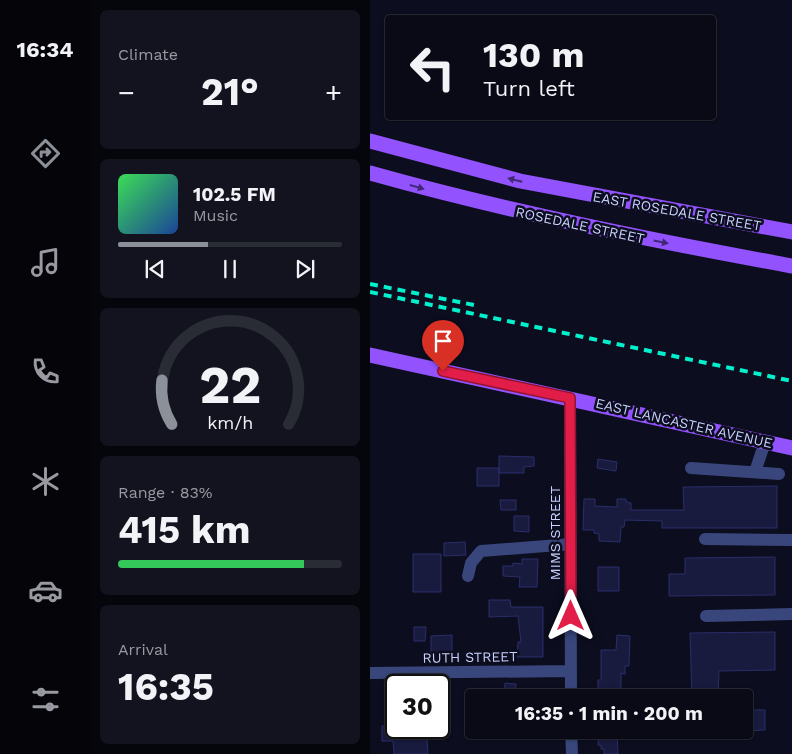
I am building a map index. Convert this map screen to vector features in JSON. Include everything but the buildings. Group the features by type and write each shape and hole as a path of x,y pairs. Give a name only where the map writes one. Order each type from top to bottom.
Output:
{"main road":[{"name":"EAST ROSEDALE STREET","path":"370,141 520,181 792,232"},
{"name":"ROSEDALE STREET","path":"370,174 466,200 654,241 792,266"},
{"name":"EAST LANCASTER AVENUE","path":"370,355 792,448"}],"street":[{"name":"MIMS STREET","path":"570,398 571,689"},
{"path":"755,472 765,442"},
{"path":"691,468 779,474"},
{"path":"705,539 792,540"},
{"path":"468,576 470,563 482,551 571,544"},
{"path":"706,616 792,614"},
{"name":"RUTH STREET","path":"370,674 571,671"},
{"path":"572,739 572,754"}],"railway":[{"path":"370,284 474,305"},
{"path":"370,292 792,381"}],"route":[{"path":"443,371 570,398 571,616"}]}
